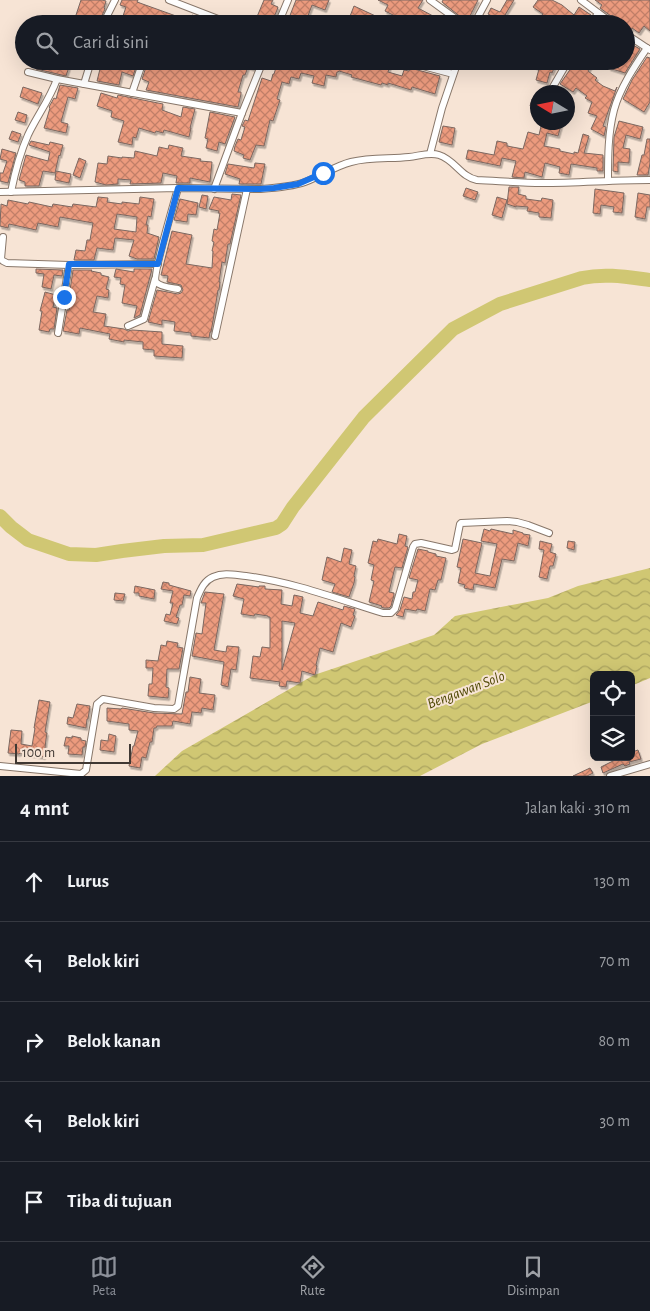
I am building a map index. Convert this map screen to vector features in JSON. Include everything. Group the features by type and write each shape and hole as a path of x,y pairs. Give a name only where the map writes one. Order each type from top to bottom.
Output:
{"street":[{"path":"108,15 115,0"},
{"path":"169,0 205,15"},
{"path":"282,15 288,0"},
{"path":"430,0 451,15"},
{"path":"479,15 487,0"},
{"path":"581,0 601,15"},
{"path":"635,41 648,50 635,70"},
{"path":"84,84 89,70"},
{"path":"132,93 140,70"},
{"path":"214,188 259,70"},
{"path":"438,70 453,74"},
{"path":"430,154 455,70"},
{"path":"554,85 563,70"},
{"path":"608,180 609,141 614,111 623,88 635,70"},
{"path":"28,72 242,114"},
{"path":"11,192 16,168 26,141 57,79"},
{"path":"0,192 274,188 298,184 352,162 430,154 440,155 449,160 467,177 477,180 541,183 650,180"},
{"path":"128,326 144,319 178,188"},
{"path":"215,336 247,189"},
{"path":"3,237 1,259 7,262 158,264"},
{"path":"58,333 69,264"},
{"path":"155,278 156,282 160,285 178,289"},
{"path":"0,766 81,774 86,770 98,704 103,699 154,708 174,709 178,706 197,598 203,584 212,577 225,574 265,578 298,586 383,613 391,613 395,609 415,544 421,543 452,550 455,549 461,523 517,522 549,533"},
{"path":"610,776 650,764"}],"water":[{"name":"Bengawan Solo","path":"650,568 650,678 635,684 635,671 590,671 590,703 482,744 420,776 155,776 182,751 314,675 434,635 455,616 548,598 578,586"}],"building":[{"path":"81,0 106,1 102,15 76,15"},
{"path":"122,0 138,0 137,2 173,15 123,15 126,7 120,5"},
{"path":"264,0 273,0 271,4 278,7 275,15 258,15"},
{"path":"296,0 329,0 325,10 312,5 308,15 290,15"},
{"path":"378,0 423,0 418,8 431,15 393,15 385,11 388,5"},
{"path":"443,0 478,0 470,15 458,15 442,2"},
{"path":"507,0 514,0 505,15 488,14 491,8 500,12"},
{"path":"538,0 552,0 562,5 574,15 542,15 533,7"},
{"path":"595,0 650,0 650,31 644,26 639,33 635,30 635,15 610,15 600,8 602,5"},
{"path":"354,6 373,15 350,15"},
{"path":"579,7 591,15 574,15"},
{"path":"635,46 640,49 635,57"},
{"path":"647,57 650,58 650,102 644,112 623,99 632,80"},
{"path":"40,70 68,70 66,76"},
{"path":"100,70 135,70 133,76 122,72 119,85 97,81"},
{"path":"145,70 247,70 245,75 243,75 238,92 241,92 241,94 238,107 146,90 149,82 142,79"},
{"path":"275,70 389,70 388,72 402,76 404,70 418,70 440,76 435,94 412,87 411,90 388,83 388,85 382,83 381,85 351,77 352,75 339,71 336,77 326,75 324,86 312,83 314,76 301,73 299,79 291,77 289,84 282,82 277,99 280,100 273,121 270,120 264,146 256,145 250,160 243,158 244,155 234,151 238,139 241,140 245,127 242,126 245,120 248,121 262,78 271,81"},
{"path":"539,70 553,70 552,73 550,72 547,83 536,80"},
{"path":"570,70 589,70 597,78 595,80 603,86 615,91 617,87 603,126 606,127 604,136 591,129 597,116 588,113 592,102 585,98 587,96 576,88 575,89 575,85 560,84"},
{"path":"615,70 627,70 625,73"},
{"path":"60,85 78,88 75,99 68,97 61,122 68,124 66,133 44,128 49,107 54,98 56,99"},
{"path":"23,87 42,93 38,104 20,97"},
{"path":"101,93 117,98 118,95 163,104 162,110 181,117 183,107 195,109 189,137 164,130 163,133 156,131 155,133 139,128 136,138 133,137 132,145 118,142 124,121 111,117 112,111 97,106"},
{"path":"18,112 27,115 25,123 15,120"},
{"path":"210,112 235,117 225,144 219,142 217,151 206,148 208,139 205,138"},
{"path":"619,121 643,127 640,139 626,135 623,148 630,149 629,163 618,162 618,172 613,171 614,137"},
{"path":"443,126 455,128 452,145 439,142"},
{"path":"540,130 560,130 558,136 547,133 544,146 574,154 574,152 578,153 583,134 589,136 584,153 603,155 603,171 597,171 597,168 571,164 569,175 559,173 560,167 545,163 542,177 525,172 524,178 512,177 516,161 502,158 500,166 466,159 468,150 494,155 497,141 507,143 507,146 523,149 528,132 539,135"},
{"path":"12,131 21,134 18,142 9,139"},
{"path":"647,139 650,139 648,175 637,175 642,155 644,155"},
{"path":"31,141 49,145 50,142 63,145 55,173 43,171 39,186 25,186 25,182 19,180 26,155 48,161 50,152 29,145"},
{"path":"169,145 183,148 181,156 212,162 210,182 190,178 190,183 176,183 177,176 163,173 161,183 130,184 131,180 118,179 118,184 106,185 95,182 98,163 107,164 108,156 134,158 135,151 157,156 159,147 168,149"},
{"path":"2,149 16,153 8,183 0,181 0,173 3,173 7,161 0,159"},
{"path":"79,158 86,161 80,178 73,175"},
{"path":"255,163 265,164 261,184 239,184 240,179 225,174 228,164 254,168"},
{"path":"56,171 71,174 69,183 55,180"},
{"path":"509,187 519,187 518,194 526,196 526,199 541,201 542,198 553,200 551,218 539,217 539,213 527,211 528,207 516,207 507,204"},
{"path":"466,188 478,192 475,200 463,196"},
{"path":"595,189 624,193 622,213 613,212 614,207 601,205 600,214 593,213"},
{"path":"638,193 650,195 650,207 647,207 645,219 635,217"},
{"path":"232,194 241,195 225,263 222,262 219,290 209,338 191,336 191,333 174,331 175,322 162,320 162,325 148,322 157,290 178,294 183,290 181,285 167,282 168,276 161,275 172,231 192,235 186,264 212,268 214,242 212,241 214,229 217,230 220,213 218,213 219,211 209,209 214,197 231,200"},
{"path":"202,195 208,196 206,209 199,207"},
{"path":"98,197 108,198 107,202 122,204 122,202 139,204 140,197 154,199 151,217 148,216 146,225 148,225 147,233 159,237 154,259 137,259 129,256 134,240 115,238 113,250 97,248 94,260 74,260 76,250 85,251 87,240 90,240 93,223 60,217 58,227 38,223 36,230 9,224 8,228 0,226 1,204 7,206 8,200 52,207 53,204 72,207 73,204 96,207","holes":["117,214 137,217 136,232 114,229"]},
{"path":"497,197 507,200 502,218 492,215"},
{"path":"180,199 198,203 196,215 188,214 187,222 174,220"},
{"path":"36,269 63,270 62,276 54,275 51,289 42,287 44,274 36,273"},
{"path":"116,269 134,272 134,269 152,269 140,315 134,318 137,306 122,303 125,285 120,284 121,278 114,277"},
{"path":"73,270 92,270 109,277 106,289 109,290 108,298 97,296 93,312 106,314 104,326 128,331 162,332 162,344 183,346 182,358 154,356 154,350 143,349 143,342 124,340 124,342 109,339 110,334 80,328 79,334 63,331 71,298 69,297"},
{"path":"45,292 56,295 53,307 57,308 54,329 50,329 49,332 39,330 42,311 40,311"},
{"path":"484,529 513,534 513,530 530,535 528,546 518,543 514,561 502,559 495,588 474,584 473,590 464,588 465,585 458,583 461,568 457,567 463,539 482,543 475,573 490,576 497,544 481,541"},
{"path":"399,534 407,536 405,546 408,547 402,568 395,567 389,592 394,593 391,606 384,608 369,602 374,581 371,580 374,565 368,563 373,541 377,542 378,539 397,544"},
{"path":"540,541 552,544 550,552 556,554 553,566 550,566 547,579 539,577 544,550 539,549"},
{"path":"568,541 575,542 574,550 567,548"},
{"path":"344,548 352,550 349,564 356,566 354,583 349,597 332,592 335,584 322,580 327,557 341,562"},
{"path":"418,549 446,558 441,580 438,580 435,590 430,589 425,611 405,609 403,617 396,615 400,610 404,597 412,599 413,592 415,592 418,580 409,578"},
{"path":"163,582 191,591 190,596 184,595 182,605 180,605 176,617 179,618 177,624 164,621 166,614 170,615 173,591 161,589"},
{"path":"237,584 265,586 265,589 282,590 281,604 292,606 294,595 303,597 300,613 313,616 318,602 343,610 344,606 355,609 353,615 355,616 351,627 341,623 333,652 320,648 315,675 302,671 300,683 287,681 286,687 279,686 280,682 250,678 253,656 260,657 262,647 270,648 270,617 241,614 244,599 233,596","holes":["282,621 295,623 282,670"]},
{"path":"135,586 155,590 154,599 134,593"},
{"path":"205,592 224,594 214,650 226,652 227,646 239,647 236,670 231,669 228,687 221,685 224,662 192,656 196,633 202,634 206,603 201,603"},
{"path":"115,593 125,594 123,601 114,600"},
{"path":"167,641 178,643 177,647 183,648 179,669 167,669 166,687 169,688 168,698 148,696 149,684 152,684 153,668 146,668 146,660 158,661 161,645 166,646"},
{"path":"190,677 201,679 199,693 215,695 213,710 202,708 201,713 192,712 190,724 173,721 172,726 157,726 154,728 152,742 150,742 146,758 142,757 140,768 129,766 138,731 129,730 129,724 107,721 107,708 182,714"},
{"path":"39,700 50,702 45,732 47,733 44,757 8,753 11,730 22,731 21,744 32,746"},
{"path":"77,704 90,706 86,728 67,724 68,717 73,718"},
{"path":"109,734 116,736 114,752 100,750 101,740 108,741"},
{"path":"72,736 86,741 82,755 68,754 69,746 64,746 66,737 72,738"},
{"path":"638,750 641,759 635,760 635,751"},
{"path":"613,761 633,761 625,766 623,764 603,773 601,767"},
{"path":"590,768 593,773 587,776 573,776"}],"waterway":[{"path":"0,516 28,540 69,554 96,555 164,546 203,545 276,528 282,524 293,507 364,417 453,329 500,304 582,278 608,276 650,280"}],"route":[{"path":"64,297 69,264 158,264 178,188 274,188 298,184 323,173"}]}
